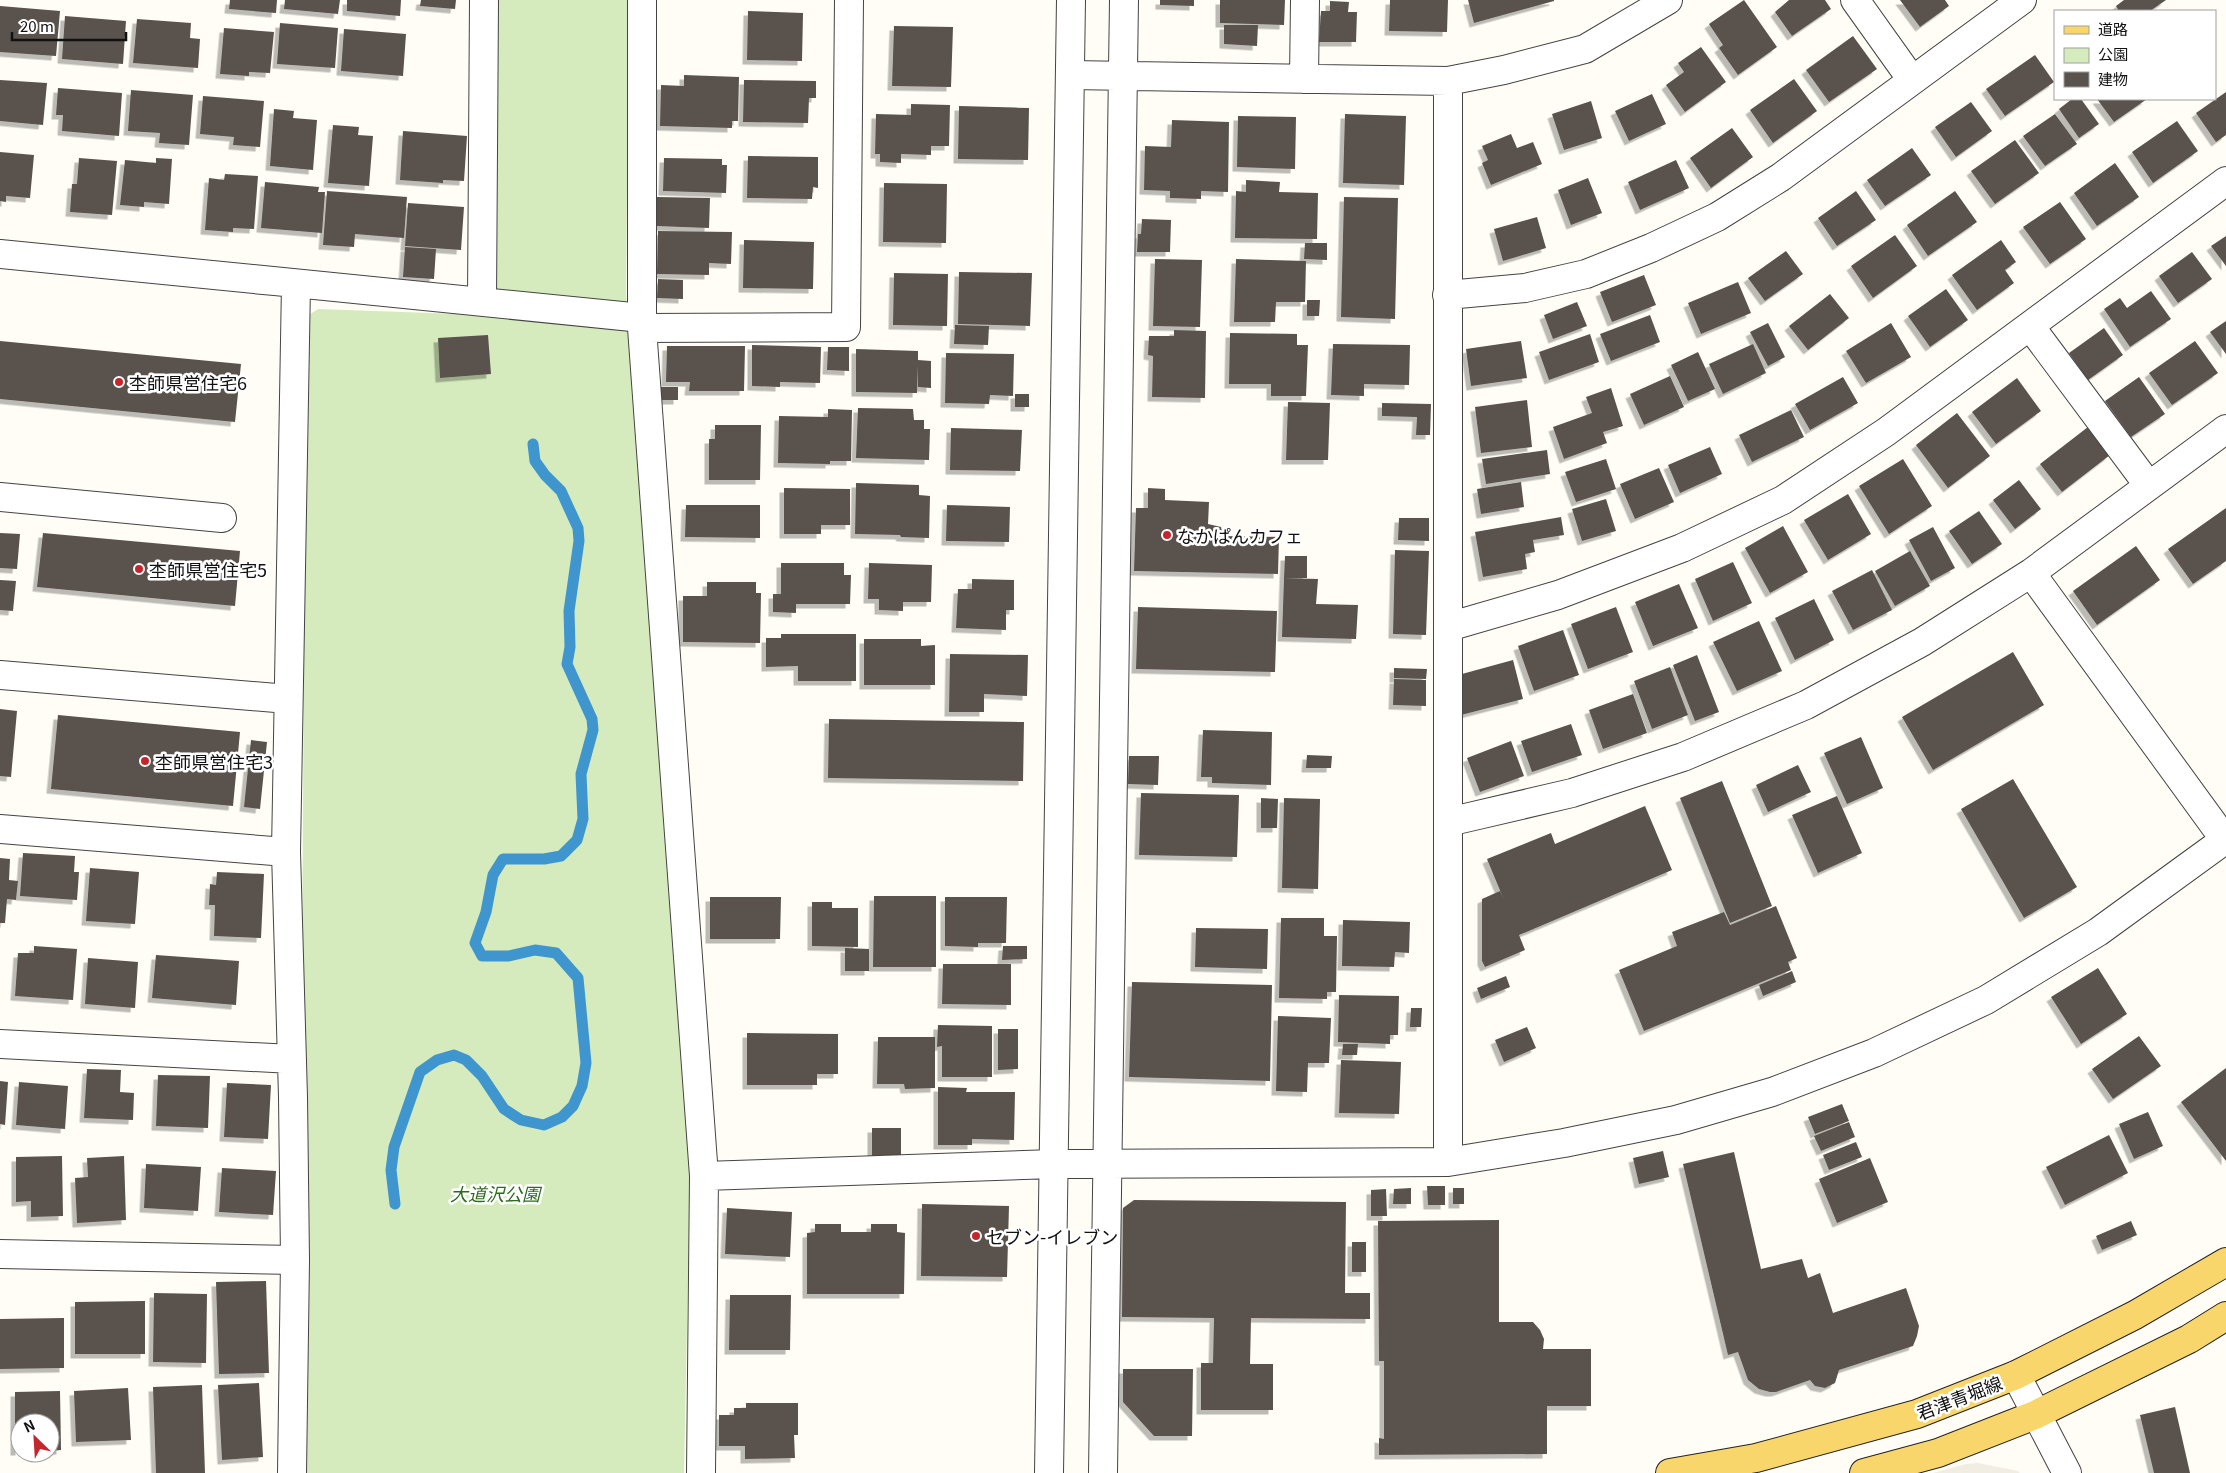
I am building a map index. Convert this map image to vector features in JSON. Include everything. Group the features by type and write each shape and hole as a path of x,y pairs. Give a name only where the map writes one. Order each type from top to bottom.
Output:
{"main road":[{"name":"君津青堀線","path":"1670,1473 1756,1458 1917,1414 2016,1375 2135,1315 2226,1262"},
{"path":"1864,1473 1938,1453 2036,1415 2189,1338 2226,1316"}],"street":[{"path":"482,300 484,0"},
{"path":"642,0 642,323 704,1176 701,1473"},
{"path":"0,254 296,284 482,300 642,323 846,327 849,0"},
{"path":"1049,1473 1071,0"},
{"path":"1103,1473 1124,0"},
{"path":"1304,79 1305,0"},
{"path":"1070,75 1448,81 1504,70 1585,49 1668,0"},
{"path":"1855,0 1912,80"},
{"path":"1447,295 1534,286 1586,274 1651,248 1717,217 1781,177 2022,0"},
{"path":"1448,81 1448,1162"},
{"path":"1448,627 1558,595 1682,548 1783,500 1886,432 2226,181"},
{"path":"292,1473 294,1260 292,1059 286,852 296,284"},
{"path":"2030,326 2149,486"},
{"path":"1448,822 1572,794 1683,757 1797,709 1922,642 2031,573 2226,429"},
{"path":"0,498 222,518"},
{"path":"704,1176 1054,1164 1448,1162 1564,1143 1676,1120 1772,1092 1874,1054 1986,1000 2098,932 2225,839 2031,573"},
{"path":"0,675 288,699"},
{"path":"0,828 286,852"},
{"path":"0,1044 292,1059"},
{"path":"0,1254 294,1260"},
{"path":"2016,1375 2067,1473"}],"green space":[{"name":"大道沢公園","path":"492,0 629,0 626,293 690,1176 684,1473 299,1473 306,317 318,309 486,315"}],"shaded area":[{"path":"1978,1463 2020,1473 1933,1473 1966,1464"}],"building":[{"path":"230,0 277,0 276,13 229,9"},
{"path":"285,0 340,0 338,14 284,9"},
{"path":"347,0 401,0 400,16 347,11"},
{"path":"421,0 456,0 455,9 420,6"},
{"path":"1160,0 1194,0 1194,6 1160,5"},
{"path":"1220,0 1285,0 1284,25 1220,23"},
{"path":"1390,0 1448,0 1447,32 1389,31"},
{"path":"1468,0 1554,0 1554,1 1474,23"},
{"path":"1744,0 1777,47 1738,75 1719,48 1723,45 1709,24"},
{"path":"1789,0 1825,0 1831,9 1792,36 1775,12"},
{"path":"1900,0 1945,0 1949,6 1920,27"},
{"path":"2124,0 2166,0 2151,10 2118,10 2116,6"},
{"path":"1330,1 1349,2 1348,12 1357,12 1356,42 1319,42 1321,11 1330,11"},
{"path":"0,6 60,11 56,56 0,52"},
{"path":"748,11 803,13 802,61 747,60"},
{"path":"65,16 126,21 123,64 62,59"},
{"path":"137,19 191,23 190,38 200,39 198,68 133,63"},
{"path":"280,23 338,28 335,68 277,64"},
{"path":"1224,25 1258,25 1257,46 1224,44"},
{"path":"894,26 953,27 951,87 892,86"},
{"path":"224,28 274,32 270,73 249,72 249,76 220,74"},
{"path":"344,29 406,34 403,76 341,71"},
{"path":"1853,36 1877,69 1829,102 1806,70"},
{"path":"1701,47 1726,82 1685,112 1666,85 1684,72 1678,63"},
{"path":"2035,55 2054,82 2005,116 1986,89"},
{"path":"684,75 739,77 738,121 732,121 732,128 660,126 661,85 684,86"},
{"path":"1794,79 1817,111 1773,143 1750,110"},
{"path":"0,80 47,83 43,125 0,121"},
{"path":"744,80 816,81 816,98 809,98 808,123 743,122"},
{"path":"58,88 122,93 119,136 62,131 63,115 56,115"},
{"path":"131,90 193,95 189,145 159,143 160,133 128,131"},
{"path":"2226,92 2226,135 2216,142 2196,113"},
{"path":"1652,94 1666,124 1629,141 1615,111"},
{"path":"203,96 264,101 260,147 233,145 234,137 200,134"},
{"path":"2071,100 2082,100 2099,124 2079,138 2059,109"},
{"path":"2098,100 2146,100 2114,122"},
{"path":"1591,101 1602,138 1564,150 1552,114"},
{"path":"1971,102 1992,131 1956,157 1935,127"},
{"path":"911,104 950,105 949,146 931,146 931,155 901,154 901,163 880,162 880,154 875,154 876,114 911,115"},
{"path":"959,106 1029,108 1028,160 958,159"},
{"path":"274,109 294,111 293,118 317,120 313,170 270,166"},
{"path":"1345,114 1406,116 1404,185 1343,183"},
{"path":"2055,114 2077,144 2045,166 2023,136"},
{"path":"1238,116 1296,117 1295,169 1237,167"},
{"path":"1172,120 1229,122 1228,192 1201,191 1201,199 1170,198 1170,191 1144,190 1145,146 1171,147"},
{"path":"2177,121 2198,151 2153,183 2132,152"},
{"path":"333,125 359,127 358,135 373,136 369,186 328,183"},
{"path":"1732,128 1753,157 1711,188 1690,158"},
{"path":"403,131 467,136 464,181 443,180 443,183 400,180"},
{"path":"1511,134 1517,148 1533,142 1542,164 1491,185 1482,163 1488,160 1482,146"},
{"path":"2015,140 2039,173 1995,204 1971,171"},
{"path":"1912,148 1931,175 1885,206 1867,180"},
{"path":"0,152 34,155 30,198 6,196 6,202 0,201"},
{"path":"748,156 818,157 818,188 813,187 812,199 747,198"},
{"path":"79,158 117,161 112,215 70,212 72,184 77,184"},
{"path":"156,158 172,159 169,204 144,202 144,207 120,205 125,160 156,163"},
{"path":"664,158 722,159 722,165 727,165 726,193 663,191"},
{"path":"1676,160 1689,188 1640,210 1628,182"},
{"path":"2115,163 2139,197 2097,226 2074,193"},
{"path":"225,174 258,176 254,229 233,228 233,232 205,230 209,178 224,180"},
{"path":"1588,178 1602,213 1571,225 1558,190"},
{"path":"1246,180 1280,182 1279,192 1318,193 1317,239 1235,238 1236,191 1246,192"},
{"path":"265,182 319,187 318,192 325,192 322,233 261,228"},
{"path":"884,183 947,184 946,243 883,242"},
{"path":"327,191 407,197 404,238 355,234 354,247 323,245"},
{"path":"1856,191 1876,220 1837,246 1818,218"},
{"path":"1955,191 1977,222 1928,256 1907,225"},
{"path":"657,197 710,198 709,228 656,226"},
{"path":"1344,197 1398,198 1395,319 1341,317"},
{"path":"2060,202 2086,239 2050,264 2023,227"},
{"path":"408,203 464,207 461,250 405,246"},
{"path":"1537,217 1546,248 1503,261 1494,229"},
{"path":"1142,219 1171,220 1170,252 1137,252 1138,234 1141,234"},
{"path":"658,231 732,232 731,264 709,263 709,275 657,274"},
{"path":"1895,235 1917,266 1873,298 1851,266"},
{"path":"2226,236 2226,266 2211,246"},
{"path":"744,240 814,242 813,289 743,288"},
{"path":"2001,240 2016,262 2005,270 2014,283 1977,310 1952,275"},
{"path":"1305,243 1327,243 1327,260 1304,259"},
{"path":"405,247 436,249 434,279 403,277"},
{"path":"1786,251 1803,274 1765,301 1748,278"},
{"path":"2192,252 2212,279 2178,303 2159,276"},
{"path":"1155,259 1202,260 1200,327 1153,326"},
{"path":"1236,259 1306,261 1305,302 1276,302 1275,322 1234,322"},
{"path":"959,272 1032,273 1030,326 958,324"},
{"path":"894,273 948,274 947,326 893,325"},
{"path":"1644,275 1656,305 1612,322 1600,292"},
{"path":"658,279 683,280 683,299 657,298"},
{"path":"1738,282 1751,313 1701,334 1688,303"},
{"path":"1946,289 1968,320 1930,347 1908,316"},
{"path":"2151,291 2171,319 2130,347 2104,309 2120,298 2127,308"},
{"path":"1830,294 1849,318 1808,350 1789,326"},
{"path":"1307,300 1320,300 1319,316 1307,316"},
{"path":"1577,302 1587,326 1553,339 1544,315"},
{"path":"1650,315 1660,342 1611,361 1600,334"},
{"path":"2226,321 2226,354 2210,332"},
{"path":"1768,323 1785,357 1768,366 1750,332"},
{"path":"1891,323 1911,357 1866,383 1846,351"},
{"path":"955,325 989,326 988,345 954,344"},
{"path":"2104,328 2123,355 2088,380 2069,353"},
{"path":"1174,330 1206,331 1205,398 1152,397 1153,356 1148,355 1149,336 1174,336"},
{"path":"1230,333 1297,334 1297,345 1308,345 1306,396 1271,396 1271,384 1229,384"},
{"path":"1590,334 1599,362 1549,380 1539,352"},
{"path":"488,335 491,374 440,378 438,338"},
{"name":"杢師県営住宅6","path":"0,341 241,364 235,422 0,399"},
{"path":"1521,341 1527,378 1471,386 1466,349"},
{"path":"2195,341 2218,373 2172,405 2149,373"},
{"path":"1333,344 1410,345 1409,385 1364,384 1364,396 1331,395"},
{"path":"1753,344 1766,373 1723,394 1709,364"},
{"path":"752,345 821,347 820,383 780,382 780,387 752,386"},
{"path":"667,346 745,346 744,391 689,391 690,382 666,382"},
{"path":"828,347 849,347 849,371 827,370"},
{"path":"856,349 918,351 918,360 931,361 931,388 918,387 918,365 917,393 856,392"},
{"path":"1698,352 1715,389 1688,401 1671,365"},
{"path":"946,353 1014,354 1013,396 990,395 989,404 945,403"},
{"path":"1670,376 1684,407 1644,425 1630,394"},
{"path":"1843,377 1858,403 1810,430 1795,404"},
{"path":"2139,377 2165,414 2131,437 2105,401"},
{"path":"2017,378 2041,411 1996,444 1972,412"},
{"path":"661,387 678,387 678,400 660,400"},
{"path":"1611,388 1623,426 1603,432 1607,443 1564,459 1553,427 1592,413 1586,397"},
{"path":"1015,394 1029,394 1029,407 1015,407"},
{"path":"1527,400 1532,447 1481,453 1475,407"},
{"path":"1288,402 1330,403 1328,460 1286,460"},
{"path":"1382,403 1431,404 1430,435 1416,435 1417,417 1382,416"},
{"path":"858,408 913,409 914,420 924,420 924,429 930,429 929,460 856,458"},
{"path":"828,409 852,410 851,461 830,461 830,464 778,463 779,416 828,417"},
{"path":"1791,410 1804,437 1752,462 1739,435"},
{"path":"1957,413 1990,456 1948,488 1916,445"},
{"path":"715,425 761,425 760,480 709,480 709,439 715,439"},
{"path":"2088,427 2110,455 2062,492 2040,464"},
{"path":"951,428 1022,430 1020,471 950,470"},
{"path":"1710,447 1722,474 1680,493 1668,465"},
{"path":"1547,450 1550,474 1486,484 1482,459"},
{"path":"1606,459 1616,489 1576,502 1565,472"},
{"path":"1903,459 1932,506 1889,534 1859,486"},
{"path":"1659,468 1674,502 1635,519 1620,484"},
{"path":"2019,480 2041,509 2015,529 1993,500"},
{"path":"1521,482 1524,507 1481,514 1477,489"},
{"path":"856,483 919,485 919,495 930,496 929,538 855,534"},
{"path":"784,488 850,489 850,525 821,525 821,534 784,534"},
{"path":"1148,488 1165,489 1165,500 1209,502 1208,524 1221,527 1223,536 1279,537 1278,574 1134,571 1136,508 1148,508"},
{"path":"1848,494 1871,534 1828,560 1804,520"},
{"path":"1606,499 1616,531 1582,541 1572,509"},
{"path":"686,505 760,505 760,538 685,537"},
{"path":"947,505 1010,507 1009,542 946,541"},
{"path":"2226,508 2226,561 2193,584 2168,549"},
{"path":"1979,511 2002,544 1972,564 1949,531"},
{"path":"1561,517 1564,535 1533,540 1535,552 1525,554 1527,569 1483,577 1475,532"},
{"path":"1399,518 1429,518 1429,541 1398,540"},
{"path":"1783,526 1808,572 1770,593 1745,548"},
{"path":"1933,527 1955,568 1931,581 1909,540"},
{"path":"0,533 20,534 17,569 0,568"},
{"name":"杢師県営住宅5","path":"43,533 240,551 235,606 37,587"},
{"path":"2136,546 2160,580 2097,625 2073,591"},
{"path":"1395,550 1429,551 1426,635 1393,634"},
{"path":"1910,551 1930,586 1895,606 1875,571"},
{"path":"1285,556 1307,556 1307,578 1284,578"},
{"path":"1733,562 1752,603 1713,621 1695,579"},
{"path":"781,563 844,563 844,575 851,575 850,604 796,604 796,613 773,612 773,594 781,594"},
{"path":"869,563 932,565 931,602 903,602 903,611 879,610 879,599 868,599"},
{"path":"1872,570 1892,610 1853,630 1832,591"},
{"path":"1284,578 1318,579 1316,604 1358,605 1356,639 1282,637"},
{"path":"972,579 1014,580 1014,610 1006,610 1006,630 956,628 958,589 972,589"},
{"path":"0,580 16,581 13,611 0,610"},
{"path":"707,582 756,582 756,593 761,593 760,643 683,642 683,596 707,596"},
{"path":"1679,584 1698,628 1653,646 1635,602"},
{"path":"1814,599 1834,640 1795,660 1775,618"},
{"path":"1138,607 1277,611 1275,672 1136,669"},
{"path":"1616,607 1633,652 1588,669 1571,624"},
{"path":"1759,621 1782,671 1737,691 1713,642"},
{"path":"1563,630 1579,675 1534,691 1518,646"},
{"path":"781,634 856,634 856,681 798,681 798,666 766,667 766,638 781,638"},
{"path":"864,639 921,639 921,646 935,645 935,685 864,685"},
{"path":"2013,652 2044,705 1933,770 1902,717"},
{"path":"950,654 1028,655 1027,696 984,694 984,712 949,712"},
{"path":"1697,655 1719,712 1695,721 1673,665"},
{"path":"1513,660 1523,699 1461,715 1451,677"},
{"path":"1670,667 1688,715 1652,729 1634,681"},
{"path":"1394,668 1427,669 1426,679 1394,678"},
{"path":"1394,679 1426,680 1426,706 1393,705"},
{"path":"1633,694 1647,733 1603,749 1589,710"},
{"path":"0,709 17,711 11,777 0,776"},
{"name":"杢師県営住宅3","path":"58,715 240,732 233,806 51,789"},
{"path":"829,719 1024,722 1023,781 828,778"},
{"path":"1571,724 1582,755 1532,772 1521,741"},
{"path":"1203,730 1272,732 1271,785 1212,783 1212,777 1201,777"},
{"path":"1861,737 1883,788 1847,804 1824,753"},
{"path":"251,740 267,742 260,809 244,807"},
{"path":"1511,741 1524,776 1480,792 1467,758"},
{"path":"1307,755 1332,756 1331,768 1306,768"},
{"path":"1129,756 1159,756 1158,785 1128,784"},
{"path":"1798,765 1811,792 1768,812 1756,785"},
{"path":"2013,779 2077,887 2024,918 1961,809"},
{"path":"1722,781 1772,906 1730,923 1680,798"},
{"path":"1141,793 1239,795 1237,857 1139,855"},
{"path":"1837,796 1862,853 1818,873 1792,815"},
{"path":"1261,798 1278,799 1277,828 1261,828"},
{"path":"1284,798 1320,799 1318,889 1282,888"},
{"path":"1645,806 1672,870 1519,935 1525,950 1485,967 1482,961 1482,899 1500,891 1504,900 1487,859 1551,833 1555,844"},
{"path":"23,853 75,856 74,872 79,872 77,900 20,896"},
{"path":"0,858 10,859 9,880 18,881 16,900 7,899 5,923 0,923"},
{"path":"90,868 139,872 135,924 86,921"},
{"path":"217,872 264,874 261,938 214,936 215,905 209,905 210,884 216,885"},
{"path":"874,896 936,896 936,967 873,967"},
{"path":"710,897 781,897 780,939 710,939"},
{"path":"945,897 1007,897 1006,943 978,943 978,947 945,946"},
{"path":"812,902 832,902 832,908 858,908 858,947 812,946"},
{"path":"1776,906 1797,958 1788,962 1791,970 1644,1031 1619,970 1677,946 1672,932 1724,912 1730,925"},
{"path":"1281,918 1324,918 1324,936 1337,936 1336,992 1327,992 1327,999 1279,998"},
{"path":"1343,920 1410,922 1409,953 1395,952 1394,967 1342,966"},
{"path":"1196,928 1268,929 1267,969 1195,967"},
{"path":"34,946 77,949 73,1000 15,996 18,953 34,953"},
{"path":"1003,946 1027,946 1027,959 1002,960"},
{"path":"845,948 869,949 869,971 845,971"},
{"path":"156,955 239,961 236,1005 152,998"},
{"path":"88,958 138,962 135,1008 85,1004"},
{"path":"943,964 1011,964 1011,1005 942,1004"},
{"path":"2098,968 2127,1014 2081,1044 2051,997"},
{"path":"1792,971 1796,982 1763,996 1759,985"},
{"path":"1506,976 1510,987 1481,999 1477,988"},
{"path":"1132,982 1272,985 1270,1081 1129,1077"},
{"path":"1339,995 1399,996 1398,1035 1390,1035 1390,1044 1338,1042"},
{"path":"1411,1008 1422,1008 1421,1027 1410,1027"},
{"path":"1278,1016 1331,1018 1329,1063 1308,1063 1307,1092 1276,1091"},
{"path":"938,1025 992,1026 992,1077 942,1077 942,1046 937,1047"},
{"path":"1527,1027 1536,1048 1504,1062 1495,1040"},
{"path":"998,1029 1018,1029 1018,1069 998,1070"},
{"path":"747,1033 838,1034 838,1074 817,1074 817,1085 747,1085"},
{"path":"2139,1036 2161,1066 2113,1099 2092,1069"},
{"path":"878,1037 935,1037 935,1088 905,1089 904,1084 877,1084"},
{"path":"1343,1044 1358,1044 1357,1055 1342,1055"},
{"path":"1341,1060 1401,1062 1399,1114 1339,1113"},
{"path":"2226,1068 2226,1161 2181,1102"},
{"path":"87,1069 121,1070 120,1092 134,1093 133,1120 84,1118"},
{"path":"158,1075 210,1076 208,1128 156,1126"},
{"path":"0,1081 8,1082 5,1125 0,1124"},
{"path":"19,1082 68,1086 65,1129 16,1125"},
{"path":"227,1083 271,1085 268,1139 224,1137"},
{"path":"938,1087 967,1088 966,1092 1015,1092 1014,1140 972,1139 972,1145 938,1145"},
{"path":"1842,1104 1849,1121 1815,1134 1808,1117"},
{"path":"2148,1112 2163,1146 2134,1159 2119,1124"},
{"path":"1849,1122 1855,1137 1821,1151 1814,1136"},
{"path":"872,1128 901,1128 901,1156 872,1156"},
{"path":"2109,1135 2128,1173 2065,1205 2046,1167"},
{"path":"1856,1142 1862,1157 1829,1170 1823,1155"},
{"path":"1663,1151 1669,1177 1639,1184 1633,1158"},
{"path":"1734,1152 1761,1269 1802,1259 1808,1278 1820,1273 1833,1313 1906,1288 1919,1326 1913,1346 1839,1370 1835,1383 1825,1388 1815,1386 1810,1380 1776,1392 1770,1392 1759,1389 1748,1380 1738,1352 1728,1355 1683,1164"},
{"path":"62,1156 63,1216 31,1217 31,1201 16,1202 16,1157"},
{"path":"124,1156 126,1220 77,1223 75,1178 88,1177 87,1158"},
{"path":"1870,1158 1888,1202 1837,1223 1819,1179"},
{"path":"146,1164 201,1167 198,1211 144,1208"},
{"path":"222,1168 276,1171 273,1215 219,1212"},
{"path":"1427,1186 1445,1186 1445,1205 1428,1205"},
{"path":"1411,1188 1411,1204 1393,1204 1394,1189"},
{"path":"1453,1188 1464,1188 1464,1204 1453,1204"},
{"path":"1386,1189 1387,1216 1371,1216 1371,1190"},
{"path":"1134,1200 1346,1202 1345,1293 1370,1293 1370,1319 1251,1318 1250,1364 1273,1364 1273,1410 1201,1410 1201,1363 1213,1363 1214,1318 1122,1317 1123,1208"},
{"path":"922,1204 1009,1206 1007,1277 921,1276"},
{"path":"727,1208 792,1212 790,1257 725,1254"},
{"path":"1499,1220 1499,1322 1533,1322 1540,1330 1544,1339 1543,1349 1591,1349 1591,1406 1547,1406 1547,1454 1379,1455 1379,1438 1384,1439 1384,1361 1379,1361 1378,1221"},
{"path":"2131,1221 2137,1235 2102,1250 2096,1236"},
{"path":"815,1224 841,1224 841,1232 871,1232 871,1224 897,1224 897,1232 905,1233 904,1294 807,1294 807,1233 815,1232"},
{"path":"1352,1242 1366,1242 1366,1272 1352,1272"},
{"path":"266,1281 269,1373 219,1374 216,1282"},
{"path":"154,1293 207,1294 206,1363 153,1362"},
{"path":"730,1295 791,1295 790,1350 729,1350"},
{"path":"145,1301 145,1354 75,1354 75,1302"},
{"path":"64,1318 64,1368 0,1369 0,1319"},
{"path":"1123,1369 1193,1369 1192,1436 1154,1436 1123,1402"},
{"path":"259,1383 263,1457 222,1460 218,1385"},
{"path":"202,1385 205,1473 156,1473 153,1387"},
{"path":"128,1388 131,1440 76,1442 74,1391"},
{"path":"60,1391 61,1450 60,1413 15,1413 15,1392"},
{"path":"746,1403 798,1403 798,1435 794,1435 795,1458 745,1459 745,1446 719,1446 719,1415 734,1415 734,1408 746,1408"},
{"path":"2175,1407 2190,1473 2154,1473 2140,1415"}],"waterway":[{"path":"395,1204 391,1170 394,1147 420,1072 437,1060 454,1055 466,1060 482,1076 504,1109 521,1120 544,1125 562,1117 573,1106 582,1086 586,1063 578,978 556,953 535,950 509,956 482,956 475,943 486,912 493,875 503,859 544,859 561,856 577,840 583,819 581,774 593,730 592,719 567,664 570,647 569,611 579,541 578,528 561,491 545,475 535,461 533,444"}],"place":[{"name":"杢師県営住宅6","path":"119,382"},
{"name":"なかぱんカフェ","path":"1167,535"},
{"name":"杢師県営住宅5","path":"139,569"},
{"name":"杢師県営住宅3","path":"145,761"},
{"name":"セブン-イレブン","path":"976,1236"}]}
